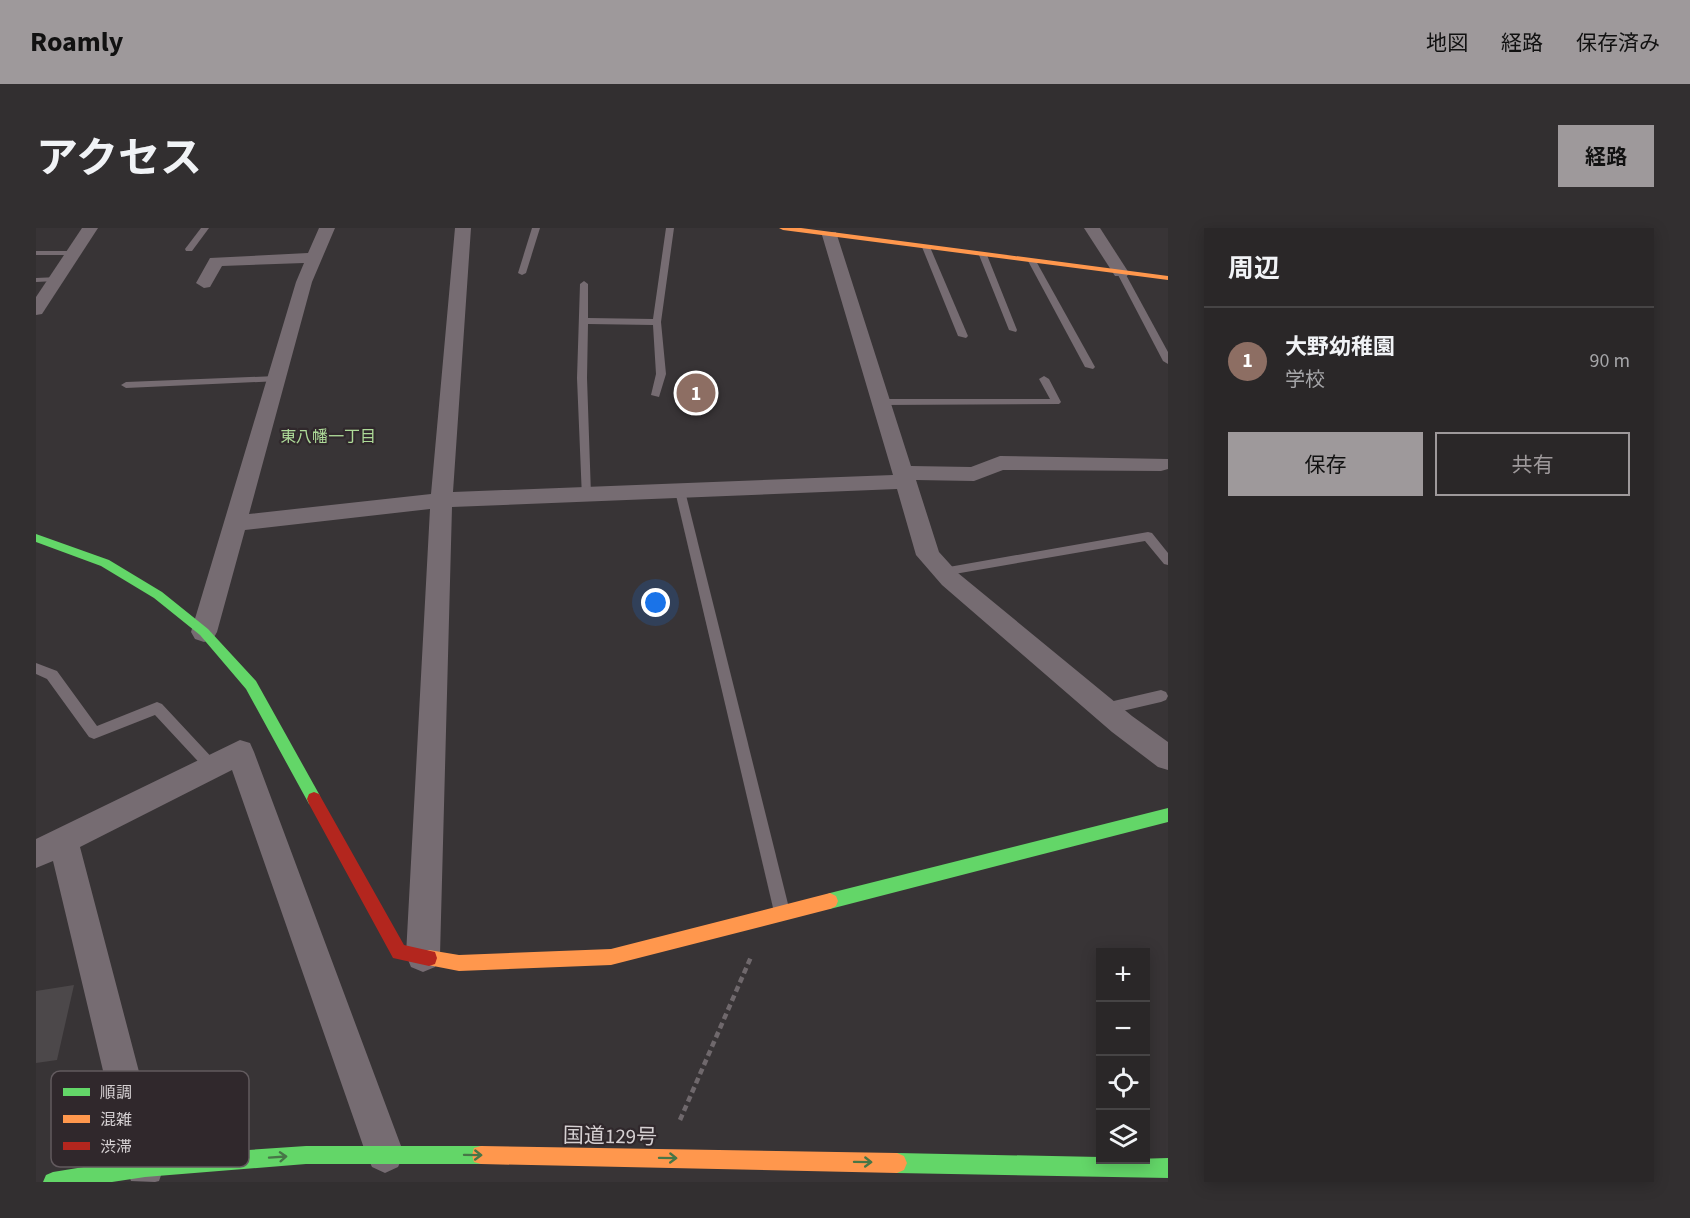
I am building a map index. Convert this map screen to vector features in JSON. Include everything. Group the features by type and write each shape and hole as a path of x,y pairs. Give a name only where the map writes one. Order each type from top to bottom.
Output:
{"main road":[{"path":"783,228 830,235 869,234 926,247 1168,278"},
{"path":"36,538 105,563 158,595 204,632 251,686 399,952 459,963 610,957 1168,814"},
{"name":"国道129号","path":"249,1159 306,1155 385,1154 1168,1168"},
{"name":"国道129号","path":"53,1182 145,1167"}],"street":[{"path":"36,310 90,228"},
{"path":"204,632 304,282 327,228"},
{"path":"423,955 441,500 464,228"},
{"path":"1092,228 1121,273"},
{"path":"830,235 928,555 943,572 1105,710 1168,758"},
{"path":"204,283 216,261 314,258"},
{"path":"235,523 441,500 680,491 974,474 1000,463 1161,464"},
{"path":"116,1071 49,848 240,752 385,1154"}],"lane":[{"path":"189,249 205,228"},
{"path":"522,273 536,228"},
{"path":"656,395 661,374 657,322 670,228"},
{"path":"926,247 963,336"},
{"path":"36,253 72,253"},
{"path":"983,255 1013,330"},
{"path":"1032,261 1090,367"},
{"path":"1121,273 1168,361"},
{"path":"36,280 55,279"},
{"path":"584,284 582,378 586,495"},
{"path":"583,321 657,322"},
{"path":"126,385 276,379"},
{"path":"881,402 1056,402 1044,379"},
{"path":"680,491 782,914"},
{"path":"943,572 1148,536 1168,561"},
{"path":"36,668 52,675 94,733 157,708 212,766"},
{"path":"1105,710 1161,696"}],"path":[{"path":"680,1120 768,918"}],"building":[{"path":"74,985 57,1060 36,1063 36,991"}],"traffic: fast":[{"path":"36,538 105,563 158,595 204,632 251,685 314,799"},
{"path":"830,901 1168,815"},
{"path":"249,1159 306,1155 481,1155"},
{"path":"897,1163 1168,1168"},
{"path":"53,1182 145,1167"}],"traffic: slow":[{"path":"783,228 1168,278"},
{"path":"429,958 459,963 611,957 830,901"},
{"path":"481,1155 897,1163"}],"traffic: jam":[{"path":"314,799 399,952 429,958"}],"place":[{"name":"大野幼稚園","path":"696,393"}],"district":[{"name":"東八幡一丁目","path":"328,436"}]}
